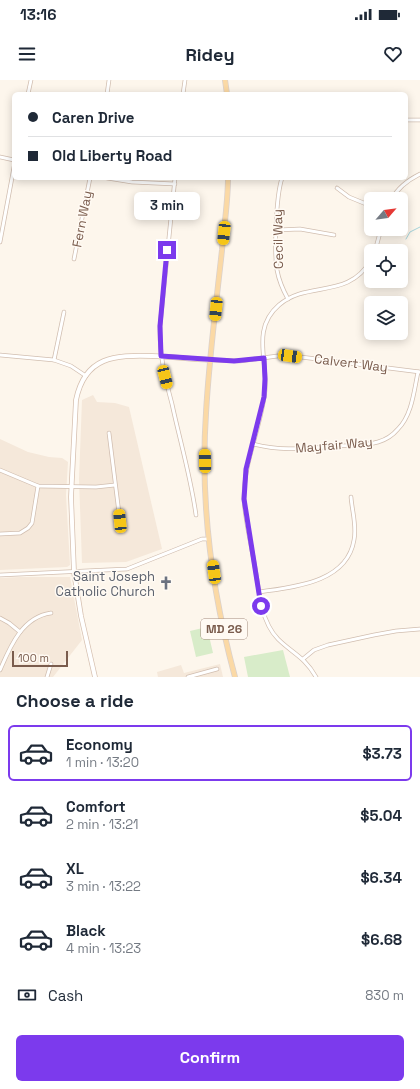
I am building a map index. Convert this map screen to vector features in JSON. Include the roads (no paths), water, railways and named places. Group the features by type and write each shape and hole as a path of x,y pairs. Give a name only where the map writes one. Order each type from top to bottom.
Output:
{"main road":[{"path":"225,80 226,92"},
{"name":"MD 26","path":"228,180 210,360 205,438 209,538 216,593 236,677"}],"street":[{"path":"28,92 31,80"},
{"path":"107,92 109,80"},
{"path":"183,92 185,80"},
{"path":"408,120 420,120"},
{"path":"0,157 12,160"},
{"path":"396,192 407,181 420,174"},
{"path":"0,242 12,178"},
{"name":"Fern Way","path":"74,259 90,180"},
{"path":"120,180 174,184"},
{"path":"175,180 160,326 161,356 191,485 196,515"},
{"name":"Cecil Way","path":"282,180 279,190 277,269 280,283 288,299"},
{"path":"337,188 349,197 364,203"},
{"path":"277,230 300,229 334,235"},
{"path":"316,677 303,659 278,638 270,628 262,608 244,499 246,469 264,396 265,379 262,342 265,325 274,310 288,299 304,292 332,288 344,284 358,276 364,269"},
{"path":"54,360 64,312"},
{"path":"0,355 54,360 71,366 86,376"},
{"name":"Calvert Way","path":"210,360 240,361 280,355 419,372"},
{"path":"95,677 81,616 74,572 71,486 76,400 80,387 86,376 98,364 114,357 161,356 210,360"},
{"name":"Mayfair Way","path":"253,444 283,450 359,445 380,441 395,432 406,418 419,372"},
{"path":"109,433 120,521"},
{"path":"0,470 38,486 96,487 115,485"},
{"path":"0,534 20,533 28,528 32,523 38,486"},
{"path":"259,592 308,583 329,574 340,566 349,555 355,538 351,497"},
{"path":"0,575 128,569 202,539 209,538"},
{"path":"0,670 8,650 20,632 34,619 44,614 51,613"},
{"path":"0,618 20,632"},
{"path":"303,659 314,650 328,646 374,635 420,629"},
{"path":"47,677 51,664"},
{"path":"188,677 217,669"}],"waterway":[{"path":"406,239 410,232 420,227"}],"place":[{"name":"Saint Joseph Catholic Church","path":"166,583"}]}
